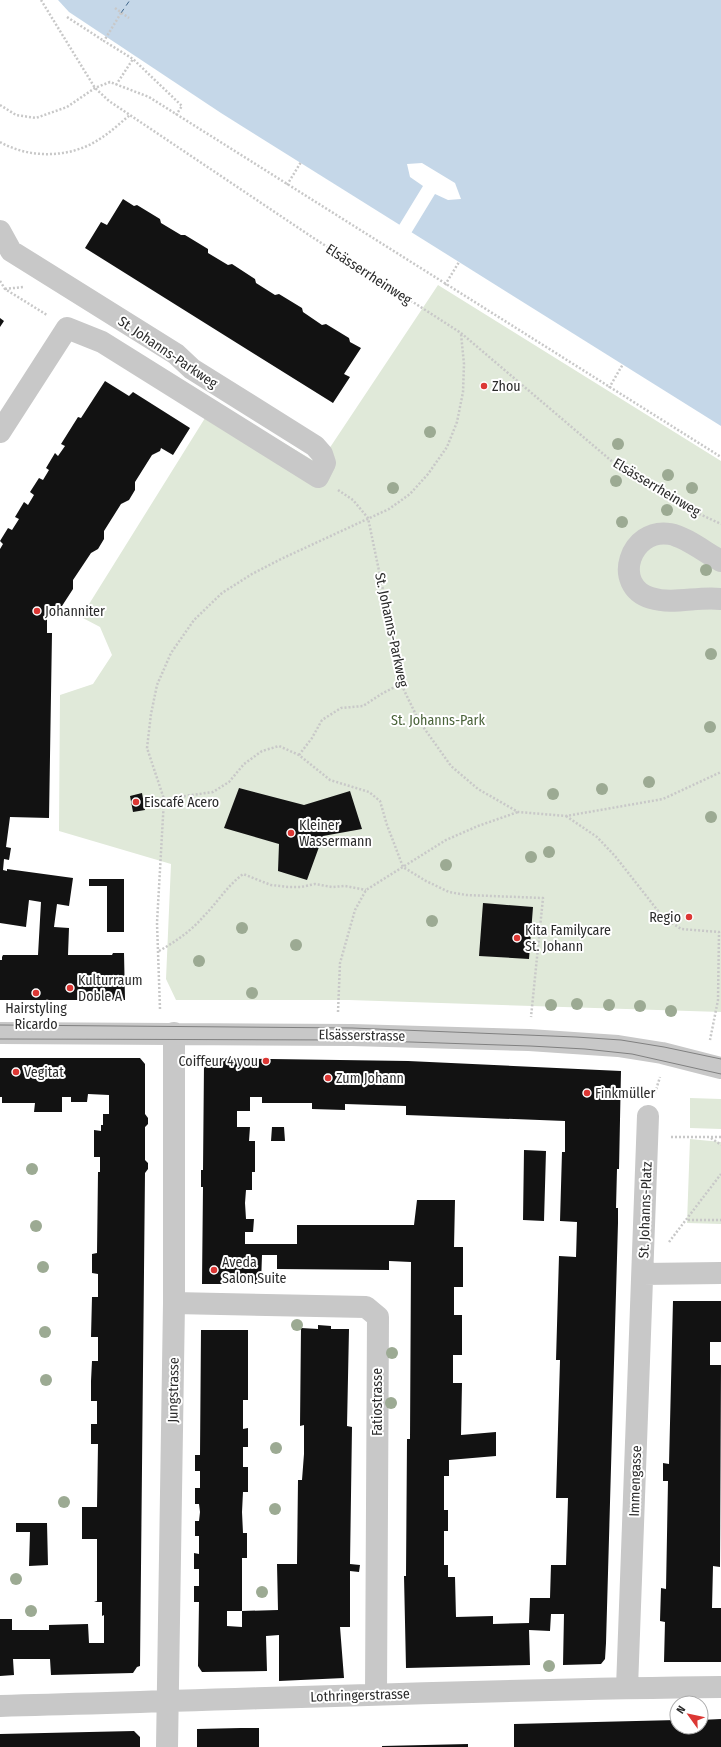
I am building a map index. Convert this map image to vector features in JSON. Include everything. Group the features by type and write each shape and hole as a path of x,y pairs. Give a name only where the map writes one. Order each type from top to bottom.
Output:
{"street":[{"name":"St. Johanns-Parkweg","path":"0,231 11,251 176,354 192,369 315,446 322,454 325,462 318,477 102,342 67,328"},
{"path":"0,432 67,328"},
{"path":"721,561 677,536 668,534 649,537 641,542 634,550 628,566 629,575 633,584 641,593 650,598 661,600 721,599"},
{"name":"Elsässerstrasse","path":"0,1033 337,1034 530,1040 618,1046 662,1053 713,1066"},
{"name":"Jungstrasse","path":"167,1033 174,1303 167,1747"},
{"name":"St. Johanns-Platz","path":"647,1127 643,1274 721,1274"},
{"name":"Immengasse","path":"627,1688 643,1274"},
{"name":"Fatiostrasse","path":"174,1303 366,1307 378,1317 376,1694"},
{"name":"Lothringerstrasse","path":"0,1706 167,1702 376,1694 721,1687"}],"path":[{"name":"Elsässerrheinweg","path":"41,0 96,88 108,100 312,237 461,333 621,469 679,503 721,524"},
{"path":"115,8 129,18"},
{"path":"104,41 121,13"},
{"path":"67,17 133,59 182,106 176,115"},
{"path":"116,85 133,59"},
{"path":"0,106 16,115 36,118 67,107 96,88 110,82 149,97 609,388 721,457"},
{"path":"0,142 22,152 61,154 80,149 98,140 130,115"},
{"path":"287,185 301,162"},
{"path":"445,284 459,262"},
{"path":"0,280 4,289 67,328"},
{"path":"167,1033 158,951 164,799 147,748 151,714 158,685 171,653 194,620 222,593 252,574 389,509 410,494 428,474 447,446 457,422 463,392 464,364 461,333"},
{"path":"609,388 623,364"},
{"name":"St. Johanns-Parkweg","path":"318,477 353,500 368,518 401,684 419,721 451,766 478,789 518,812 566,816 664,799 721,772"},
{"path":"299,755 312,738 322,720 341,708 363,706 383,693 401,684"},
{"path":"164,799 213,792 229,782 244,764 262,751 279,746 299,755 330,780 369,792 380,801 387,825 403,867 426,881 449,892 466,895 542,898 530,1040"},
{"path":"337,1034 340,963 355,910 366,890 446,840 478,826 518,812"},
{"path":"566,816 597,837 615,856 662,916 681,929 720,932 718,1000 713,1066"},
{"path":"158,951 176,941 203,918 232,883 243,874 271,885 301,887 315,884 332,887 345,886 366,890"},
{"path":"647,1127 710,1138 721,1138"},
{"path":"710,1138 721,1145"},
{"path":"667,1244 721,1174"},
{"path":"687,1220 721,1220"}],"green space":[{"name":"St. Johanns-Park","path":"438,285 721,461 721,1012 349,1000 176,1000 166,979 171,864 59,831 60,695 93,684 112,655 100,627 81,617 215,402 319,464"},
{"path":"690,1098 721,1099 721,1129 690,1128"},
{"path":"690,1139 721,1142 721,1224 687,1223"}],"water":[{"path":"58,0 721,0 721,426 221,113 69,12"}],"pier":[{"path":"422,163 455,183 461,199 448,200 435,194 410,235 398,227 423,186 410,177 407,164"}],"building":[{"path":"123,199 134,206 137,205 160,219 161,223 208,249 208,253 228,265 232,264 255,279 256,283 275,295 279,294 302,308 303,312 322,325 326,324 349,338 350,342 361,348 344,374 350,377 333,403 85,248 101,222 107,225"},
{"path":"0,318 4,321 0,327"},
{"path":"105,381 129,396 133,392 190,428 173,455 161,448 160,451 152,455 135,482 135,490 129,500 121,504 104,531 104,539 98,549 91,553 73,580 73,589 62,606 47,606 47,633 52,633 49,818 10,817 6,847 11,848 9,860 4,859 3,870 7,871 7,869 73,878 69,906 57,904 54,927 69,928 68,955 112,955 113,953 124,953 125,1000 0,1000 0,960 2,960 3,955 38,955 41,902 29,900 26,927 0,923 0,549 3,544 0,541 8,528 12,530 19,519 15,517 24,502 28,505 34,495 30,492 39,478 43,480 49,470 46,468 55,453 58,456 65,446 61,444 78,417 81,418"},
{"name":"Kleiner Wassermann","path":"239,788 304,805 350,791 362,829 323,836 307,880 278,871 279,844 224,828"},
{"path":"142,793 145,810 133,812 130,796"},
{"path":"89,879 124,879 124,932 107,932 107,886 89,886"},
{"path":"483,903 533,907 529,959 479,956"},
{"path":"0,1058 140,1058 145,1064 145,1114 148,1118 148,1124 145,1127 145,1160 148,1163 148,1169 145,1173 140,1666 137,1667 133,1673 51,1675 50,1659 13,1659 14,1675 0,1676 0,1619 12,1619 12,1630 49,1630 49,1625 88,1624 89,1643 104,1643 104,1615 102,1616 102,1602 94,1602 97,1601 97,1539 82,1539 82,1507 97,1507 98,1444 91,1444 91,1424 97,1424 97,1401 91,1401 91,1381 92,1361 98,1361 98,1337 91,1337 92,1297 98,1297 98,1274 92,1273 92,1254 97,1253 98,1172 100,1172 100,1157 94,1157 94,1130 101,1131 101,1125 103,1125 103,1114 109,1114 109,1095 88,1094 87,1102 71,1102 71,1097 62,1097 62,1112 34,1112 35,1103 2,1103 2,1097 0,1097"},
{"path":"210,1058 408,1061 621,1071 619,1169 617,1169 616,1208 618,1208 618,1223 606,1643 605,1659 601,1664 563,1665 564,1614 551,1614 550,1631 529,1630 530,1665 406,1668 404,1576 406,1576 407,1439 410,1439 411,1262 389,1261 389,1270 277,1269 277,1255 262,1255 261,1284 202,1284 203,1187 201,1187 201,1170 203,1170 204,1064","holes":["250,1097 262,1097 262,1103 312,1103 312,1109 345,1110 345,1104 406,1106 406,1115 565,1121 565,1152 562,1152 560,1221 577,1222 576,1257 559,1256 556,1360 560,1360 556,1498 568,1498 566,1565 551,1565 550,1598 530,1598 529,1623 493,1624 493,1616 456,1617 455,1577 448,1577 448,1565 444,1565 444,1531 448,1531 448,1510 444,1510 444,1476 449,1476 449,1460 496,1456 496,1432 461,1435 462,1383 453,1383 453,1355 462,1355 462,1315 454,1315 454,1287 463,1287 463,1247 454,1247 455,1200 417,1200 414,1225 297,1225 297,1244 245,1244 245,1232 253,1232 254,1219 246,1219 245,1203 246,1190 252,1190 252,1172 255,1172 255,1141 249,1141 250,1127 237,1127 237,1111 250,1111"]},
{"path":"272,1127 284,1127 285,1141 271,1141"},
{"path":"524,1150 546,1151 544,1221 523,1220"},
{"path":"673,1301 721,1301 721,1342 710,1342 710,1365 721,1365 720,1567 713,1566 712,1608 721,1608 721,1662 664,1662 665,1622 660,1621 661,1588 666,1589 668,1481 663,1481 663,1463 669,1464"},
{"path":"318,1325 331,1326 331,1329 349,1329 347,1426 352,1427 350,1564 360,1565 359,1572 350,1571 350,1627 340,1627 344,1678 279,1681 279,1635 266,1636 267,1671 202,1672 198,1666 199,1602 194,1602 194,1586 199,1586 199,1569 194,1569 194,1553 199,1554 199,1536 195,1536 195,1521 199,1521 200,1512 199,1504 195,1504 195,1488 200,1488 200,1471 195,1471 195,1455 200,1455 201,1330 248,1330 248,1400 243,1400 243,1429 248,1428 248,1447 243,1447 243,1467 248,1467 248,1492 243,1492 242,1512 243,1533 247,1533 247,1558 242,1558 242,1611 278,1610 277,1564 297,1564 298,1480 302,1480 304,1454 304,1425 300,1426 301,1328 318,1329","holes":["227,1611 242,1611 242,1627 227,1626"]},
{"path":"16,1523 47,1523 48,1565 29,1566 30,1532 16,1532"},
{"path":"721,1719 721,1747 514,1747 514,1724 669,1720 669,1735 709,1735 709,1720"},
{"path":"259,1728 259,1747 197,1747 197,1729"},
{"path":"134,1731 140,1737 140,1747 0,1747 0,1734"},
{"path":"468,1744 468,1747 382,1747 382,1746"}],"ferry route":[{"path":"121,13 130,0"}],"tram line":[{"path":"0,1025 352,1028 576,1037 621,1040 721,1059"},
{"path":"0,1039 351,1040 530,1046 585,1049 632,1054 721,1074"}],"place":[{"name":"Zhou","path":"484,386"},
{"name":"Johanniter","path":"37,611"},
{"name":"Eiscafé Acero","path":"136,802"},
{"name":"Kleiner Wassermann","path":"291,833"},
{"name":"Regio","path":"689,917"},
{"name":"Kita Familycare St. Johann","path":"517,938"},
{"name":"Kulturraum Doble A","path":"70,988"},
{"name":"Hairstyling Ricardo","path":"36,993"},
{"name":"Coiffeur 4 you","path":"266,1061"},
{"name":"Vegitat","path":"16,1072"},
{"name":"Zum Johann","path":"328,1078"},
{"name":"Finkmüller","path":"587,1093"},
{"name":"Aveda Salon Suite","path":"214,1270"}]}
